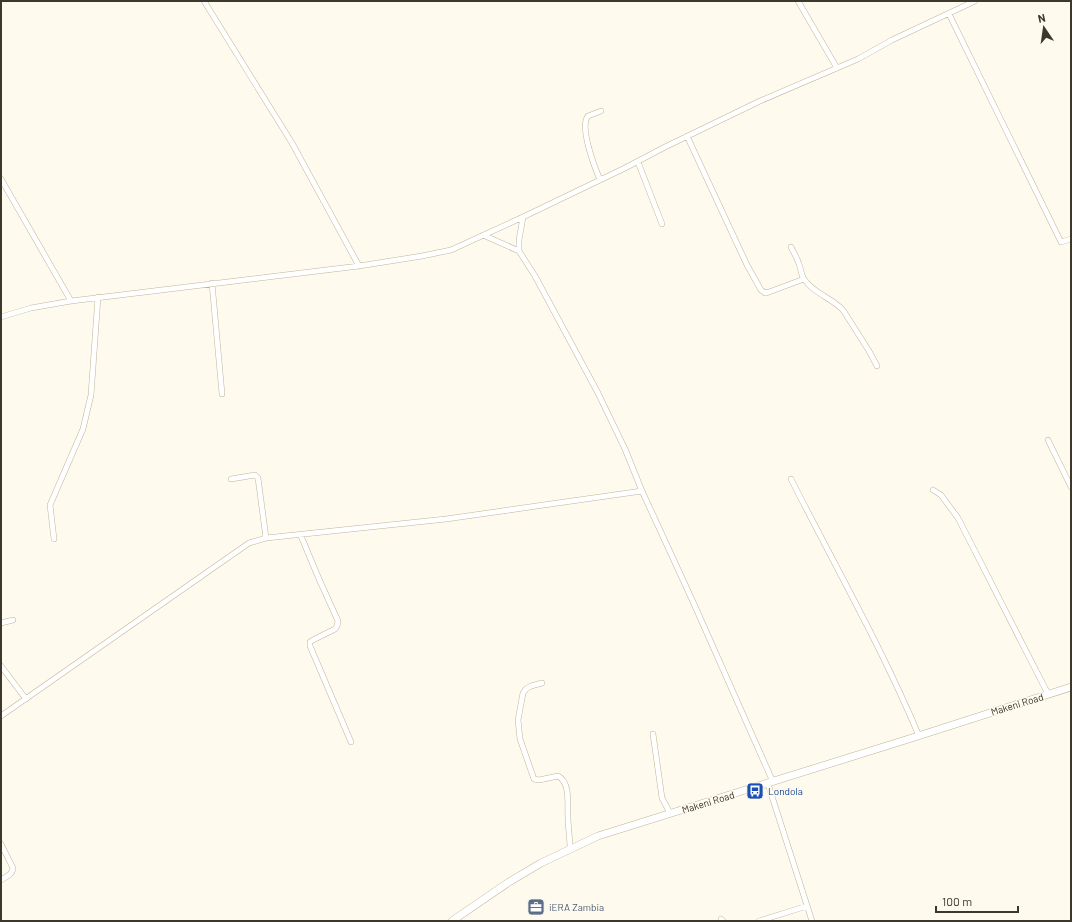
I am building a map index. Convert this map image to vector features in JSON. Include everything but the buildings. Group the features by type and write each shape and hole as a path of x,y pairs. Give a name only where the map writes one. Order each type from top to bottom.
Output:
{"main road":[{"name":"Makeni Road","path":"452,921 509,882 541,863 598,836 919,736 1071,686"}],"street":[{"path":"204,1 292,143 359,266"},
{"path":"798,1 837,68"},
{"path":"1,317 31,308 71,301 359,266 450,250 638,162 687,136 760,101 837,68 975,1"},
{"path":"949,14 1061,242 1071,239"},
{"path":"600,180 594,167 585,122 588,116 601,111"},
{"path":"687,136 747,265 761,290 765,293 770,292 804,279"},
{"path":"638,162 656,212 662,224"},
{"path":"1,179 71,301"},
{"path":"519,251 519,240 523,217"},
{"path":"483,234 519,251 535,276 598,393 625,448 642,492 697,612 770,783 812,921"},
{"path":"791,247 796,256 804,279 841,308 877,366"},
{"path":"212,283 222,394"},
{"path":"54,539 50,505 83,429 91,395 98,298"},
{"path":"1048,440 1071,488"},
{"path":"231,479 255,475 258,478 266,538"},
{"path":"791,479 866,622 905,701 919,736"},
{"path":"932,490 940,495 958,518 1048,694"},
{"path":"1,716 249,543 266,538 301,536 446,519 642,492"},
{"path":"301,536 338,624 334,629 312,640 310,642 310,646 351,742"},
{"path":"1,623 13,620"},
{"path":"1,666 26,699"},
{"path":"542,683 526,688 523,693 518,720 520,739 534,780 558,776 565,785 568,796 570,848"},
{"path":"653,734 662,798 670,813"},
{"path":"1,844 13,868 13,871 1,880"},
{"path":"758,921 807,906"}],"place":[{"name":"Londola","path":"755,791"},
{"name":"iERA Zambia","path":"536,907"}]}
